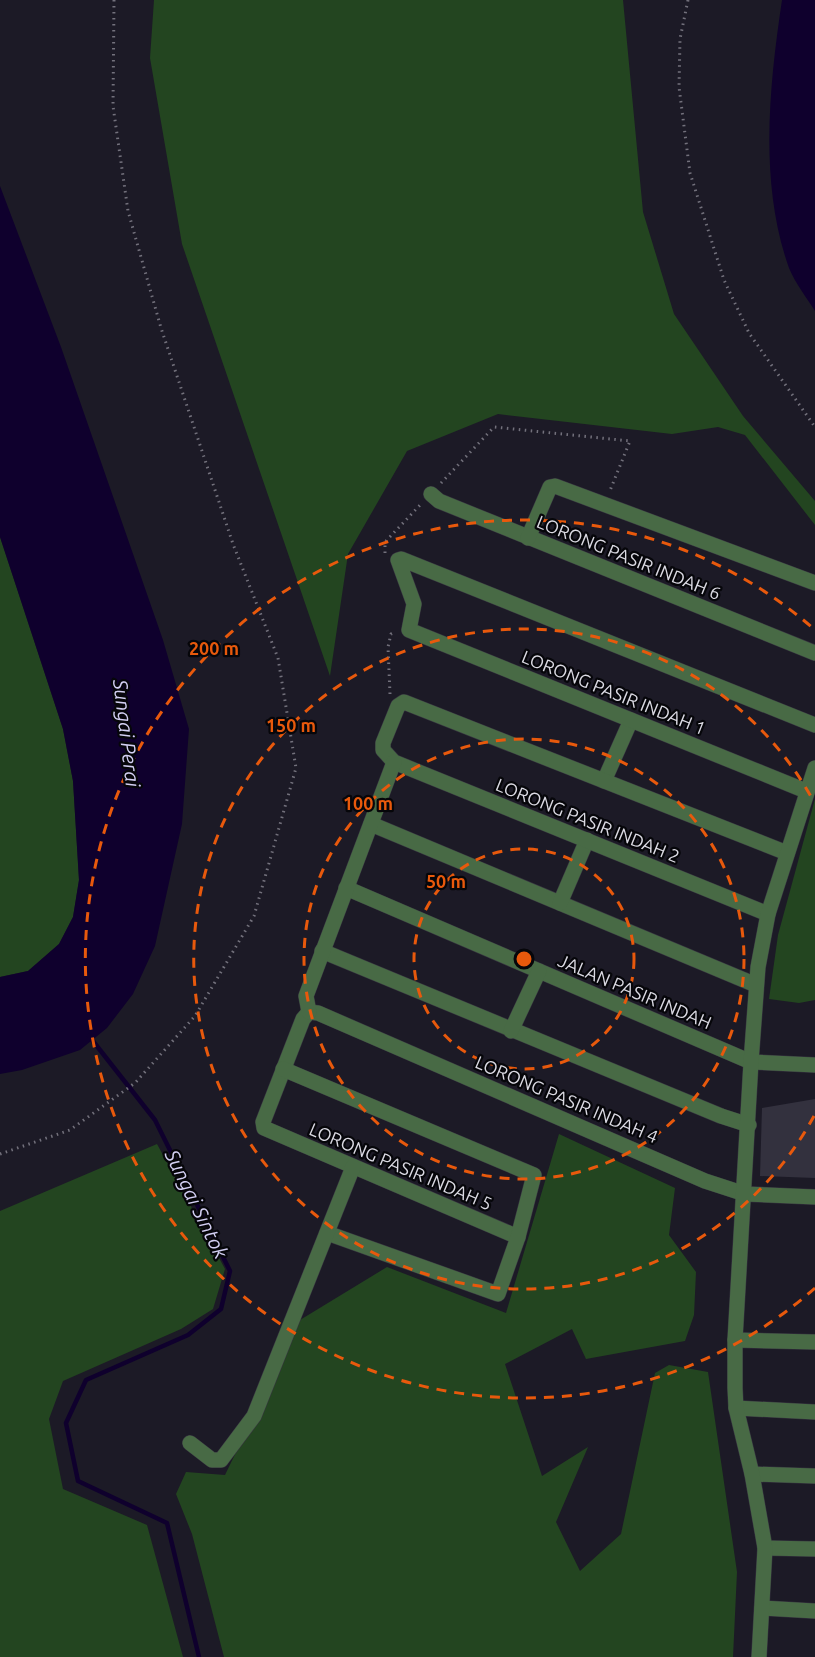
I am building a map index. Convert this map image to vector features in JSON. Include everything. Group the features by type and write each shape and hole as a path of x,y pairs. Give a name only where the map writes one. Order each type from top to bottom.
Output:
{"street":[{"path":"528,538 550,487 555,486 815,583"},
{"name":"LORONG PASIR INDAH 6","path":"430,494 439,501 528,538 815,653"},
{"path":"408,628 414,604 398,560 401,559 815,725"},
{"name":"LORONG PASIR INDAH 1","path":"408,628 806,790"},
{"path":"327,1233 496,1294 501,1291 519,1237 534,1175 283,1069 303,1019 309,1012 306,996 394,762 383,750 383,743 398,705 404,702 787,852"},
{"path":"604,781 631,720"},
{"name":"LORONG PASIR INDAH 2","path":"394,762 768,914"},
{"path":"759,1657 765,1548 752,1474 736,1408 735,1340 751,1062 756,985 768,914 806,790 815,768"},
{"path":"371,824 756,985"},
{"path":"560,903 587,840"},
{"name":"JALAN PASIR INDAH","path":"346,888 751,1062 815,1065"},
{"path":"322,951 511,1031 721,1116 749,1125"},
{"path":"511,1031 539,971"},
{"name":"LORONG PASIR INDAH 4","path":"309,1012 328,1017 705,1180 745,1194 815,1197"},
{"name":"LORONG PASIR INDAH 5","path":"283,1069 262,1122 269,1132 519,1237"},
{"path":"189,1443 212,1460 221,1460 254,1416 353,1167"},
{"path":"735,1340 815,1342"},
{"path":"736,1408 815,1412"},
{"path":"752,1474 815,1476"},
{"path":"765,1548 815,1549"},
{"path":"762,1608 815,1611"}],"path":[{"path":"0,1154 70,1130 135,1083 195,1016 254,916 296,768 278,658 230,532 162,328 128,211 113,106 114,0"},
{"path":"688,0 680,39 679,87 690,173 724,280 749,333 815,427"},
{"path":"398,560 384,559 385,542 494,427 630,441 604,505"},
{"path":"398,705 390,697 388,647 391,634 408,628"}],"green space":[{"path":"154,0 623,0 643,212 674,314 743,416 815,501 815,525 745,435 718,427 672,434 498,414 407,451 348,554 330,676 182,244 150,58"},
{"path":"0,537 63,729 73,781 79,880 73,917 59,944 28,971 0,977"},
{"path":"815,799 815,1000 799,1003 769,999 778,935"},
{"path":"559,1134 675,1188 669,1235 696,1272 694,1315 685,1341 586,1359 572,1329 505,1364 542,1476 588,1447 556,1522 580,1571 621,1534 655,1373 669,1365 708,1372 737,1572 733,1657 224,1657 192,1534 176,1494 186,1472 225,1475 300,1320 387,1267 506,1313"},
{"path":"157,1144 225,1269 213,1309 181,1329 63,1381 49,1419 63,1489 147,1525 183,1657 0,1657 0,1211"}],"water":[{"path":"782,0 815,0 815,311 789,268 773,203 769,135 773,67"},
{"name":"Sungai Perai","path":"0,186 61,347 163,640 189,729 182,824 155,946 133,994 107,1028 80,1050 22,1070 0,1074 0,977 28,971 59,944 73,917 79,880 73,781 63,729 0,537"}],"building":[{"path":"815,1099 815,1178 760,1176 762,1108"}],"waterway":[{"name":"Sungai Sintok","path":"89,1036 155,1120 230,1271 221,1309 188,1335 86,1380 66,1423 78,1481 167,1523 199,1657"}]}
